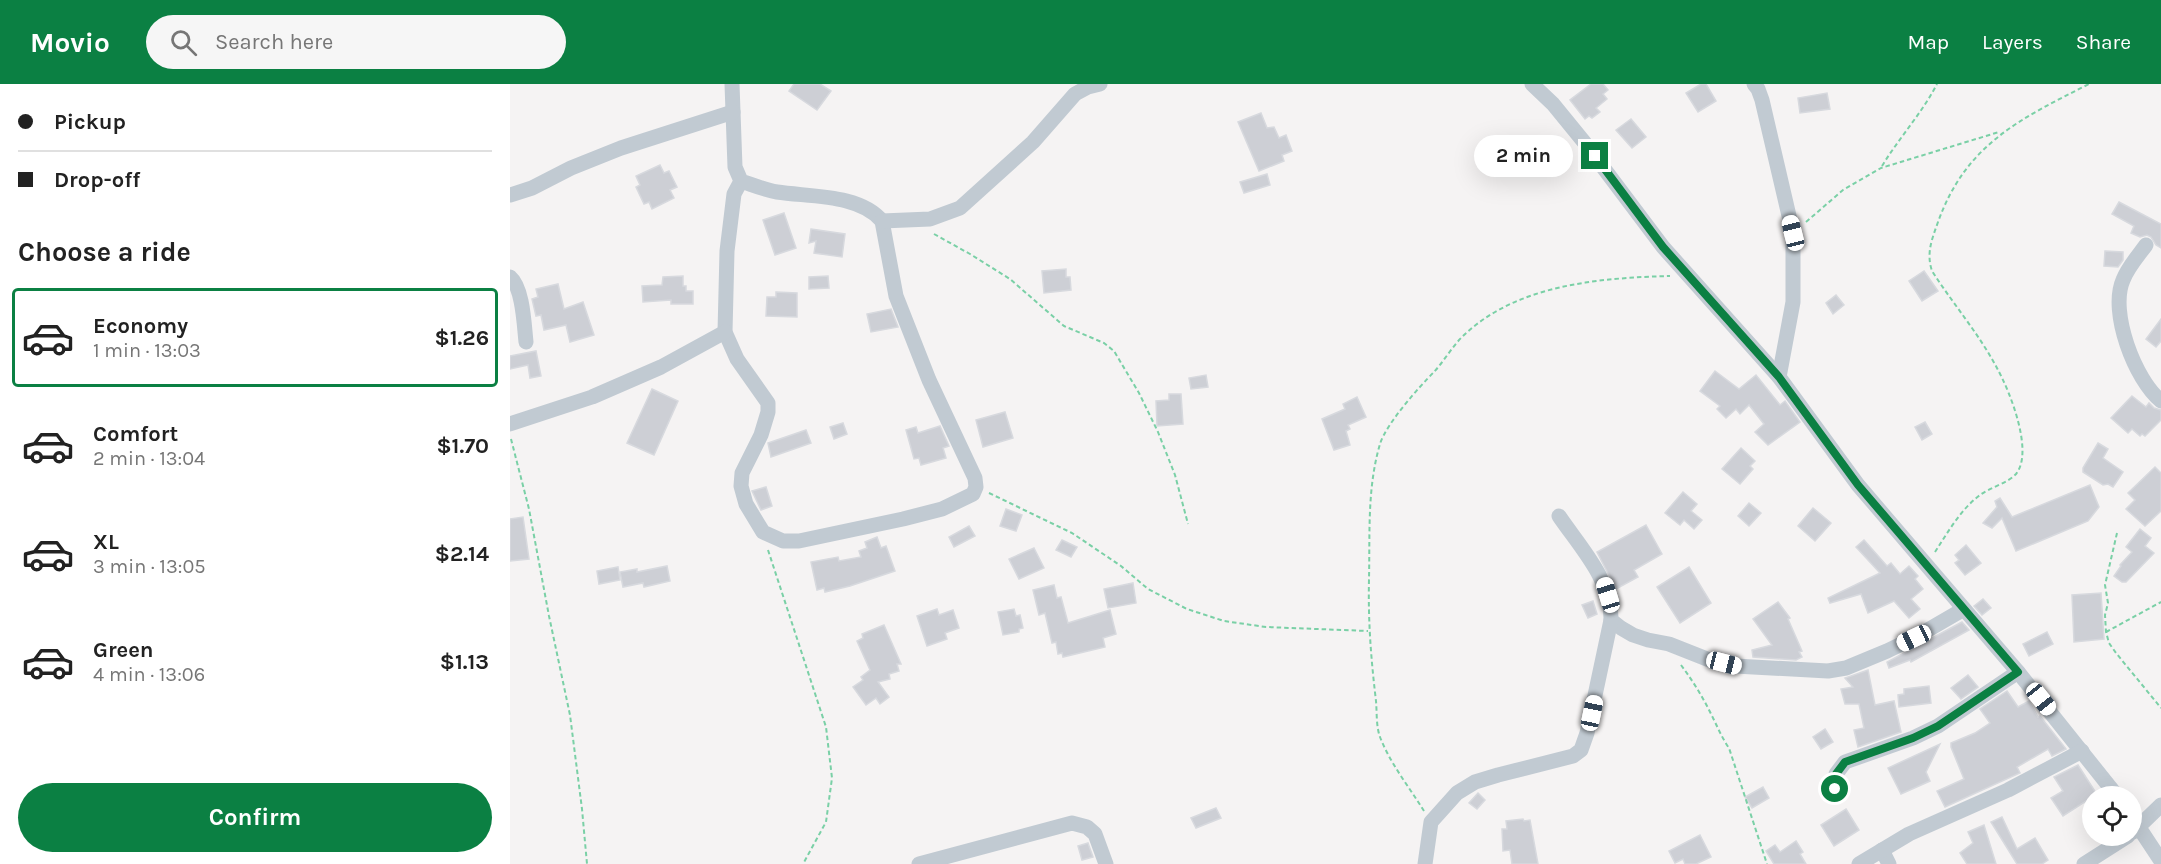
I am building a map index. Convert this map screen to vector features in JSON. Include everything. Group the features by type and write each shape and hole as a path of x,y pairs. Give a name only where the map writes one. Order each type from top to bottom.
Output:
{"street":[{"path":"732,84 735,167 741,181"},
{"path":"882,221 930,219 960,208 1033,141 1075,94 1100,84"},
{"path":"1532,84 1553,104 1584,142 1645,225 1779,377 1858,485 2018,672 2109,786"},
{"path":"1754,84 1762,100 1793,233 1793,302 1779,377"},
{"path":"510,195 532,188 571,168 621,148 733,112"},
{"path":"741,181 775,191 861,205 875,213 882,221 896,296 929,380 975,478 976,487 973,494 942,509 863,529 800,541 783,541 763,532 747,504 742,473 767,420 768,403 737,359 725,332 727,251 734,194 741,181"},
{"path":"2146,245 2122,281 2120,309 2125,338 2135,367 2154,395 2161,401"},
{"path":"510,276 517,284 520,296 526,342"},
{"path":"510,424 592,397 661,367 725,332"},
{"path":"1425,864 1431,822 1457,793 1475,782 1573,756 1581,750 1587,733 1611,620 1611,608 1604,583 1559,516"},
{"path":"1611,620 1633,635 1669,644 1712,661 1760,669 1828,670 1846,668 1887,651 1964,609"},
{"path":"1835,789 1836,774 1845,762 1913,738 1938,726 2018,672"},
{"path":"1859,864 1885,857 1910,834 2007,790 2082,751"},
{"path":"2142,821 2161,805"},
{"path":"919,864 1072,823 1087,827 1095,834 1106,864"},
{"path":"2142,839 2161,861"},
{"path":"2084,864 2108,846"}],"path":[{"path":"1881,168 1937,84"},
{"path":"1926,564 1957,519 1980,495 2016,475 2023,460 2024,450 2013,408 1998,370 1932,271 1928,254 1945,202 1965,169 2002,132 2038,110 2089,84"},
{"path":"1793,233 1843,190 1881,168 2002,132"},
{"path":"930,232 1010,279 1064,326 1104,343 1113,351 1139,393 1158,432 1175,475 1188,524"},
{"path":"1431,822 1394,764 1380,736 1368,631 1372,478 1381,441 1405,404 1442,364 1462,338 1486,318 1512,303 1586,282 1631,277 1688,276"},
{"path":"510,433 530,509 570,715 587,864"},
{"path":"976,487 1072,533 1121,566 1148,589 1186,609 1224,621 1266,627 1368,631"},
{"path":"763,532 826,727 832,778 826,822 803,864"},
{"path":"2117,533 2104,585 2108,603 2105,615 2106,632 2109,643 2116,653 2161,708"},
{"path":"2106,632 2161,602"},
{"path":"1680,664 1700,693 1719,733 1729,748 1767,864"}],"building":[{"path":"794,84 820,84 831,91 817,110 789,91"},
{"path":"1591,84 1603,84 1608,90 1603,94 1607,99 1596,108 1600,112 1592,118 1589,116 1585,119 1570,100"},
{"path":"1701,84 1706,84 1716,101 1698,112 1686,93"},
{"path":"1827,93 1830,109 1800,113 1798,98"},
{"path":"1261,113 1267,128 1274,127 1279,138 1286,135 1292,151 1282,155 1284,161 1259,171 1238,122"},
{"path":"1631,119 1646,137 1632,148 1616,130"},
{"path":"660,165 664,173 669,171 677,187 670,190 674,198 652,209 649,202 644,204 636,187 640,185 636,176"},
{"path":"1267,174 1270,185 1244,193 1240,182"},
{"path":"2119,202 2161,224 2161,248 2147,235 2140,237 2131,233 2134,226 2112,214"},
{"path":"784,213 796,248 775,255 763,220"},
{"path":"811,229 845,234 842,257 814,253 816,241 809,243"},
{"path":"2105,251 2123,252 2123,260 2118,267 2104,266"},
{"path":"1066,269 1066,277 1070,277 1071,290 1044,293 1042,271"},
{"path":"1924,271 1938,291 1922,301 1909,281"},
{"path":"683,276 683,286 686,286 686,291 693,291 693,304 671,304 671,300 643,302 642,286 662,285 663,277"},
{"path":"828,276 829,288 809,289 809,277"},
{"path":"558,284 564,309 583,302 594,335 570,342 566,325 544,330 541,315 536,316 532,299 538,297 536,289"},
{"path":"776,292 797,293 797,317 766,316 767,297 776,297"},
{"path":"1836,295 1844,305 1833,314 1826,303"},
{"path":"891,309 898,327 871,332 867,314"},
{"path":"2161,319 2161,341 2156,347 2146,339"},
{"path":"536,351 541,376 530,378 528,365 510,369 510,356"},
{"path":"1715,371 1739,389 1756,375 1780,405 1785,401 1800,422 1768,445 1755,432 1764,424 1749,405 1740,414 1736,409 1726,418 1717,409 1720,406 1700,391"},
{"path":"1206,375 1208,387 1191,389 1189,378"},
{"path":"652,389 678,401 654,455 627,443"},
{"path":"1169,394 1181,394 1183,424 1157,426 1156,401 1169,400"},
{"path":"2132,396 2146,407 2149,403 2161,410 2161,420 2145,436 2142,434 2140,436 2132,429 2128,433 2111,418"},
{"path":"1357,397 1366,417 1348,425 1350,429 1346,431 1350,445 1334,450 1322,419 1345,409 1343,404"},
{"path":"1005,412 1013,438 983,447 976,420"},
{"path":"1925,422 1932,434 1922,440 1915,427"},
{"path":"843,423 847,434 834,439 830,427"},
{"path":"940,426 949,446 943,448 946,458 921,465 919,458 914,459 906,430 916,427 918,433"},
{"path":"806,430 811,443 771,457 768,443"},
{"path":"2098,443 2108,449 2103,458 2123,472 2113,487 2108,484 2103,485 2083,472 2083,468"},
{"path":"1741,448 1755,461 1750,466 1753,469 1740,484 1722,469"},
{"path":"2155,467 2161,473 2161,511 2145,526 2126,509 2135,500 2128,493"},
{"path":"2090,485 2099,507 2088,521 2016,551 2002,518 1992,528 1983,523 1997,507 1995,501 2000,498 2012,517"},
{"path":"766,487 772,506 761,510 752,491"},
{"path":"1683,492 1697,504 1691,511 1702,520 1694,529 1684,520 1680,525 1665,513"},
{"path":"1749,503 1761,513 1749,526 1738,516"},
{"path":"1813,508 1831,523 1815,541 1798,526"},
{"path":"1006,509 1022,515 1016,531 1000,526"},
{"path":"523,517 529,559 510,561 510,519"},
{"path":"1646,525 1662,554 1634,570 1638,577 1616,589 1597,552"},
{"path":"969,526 975,536 954,547 949,537"},
{"path":"2140,529 2151,538 2145,546 2154,553 2126,582 2122,582 2114,576 2132,552 2126,547"},
{"path":"877,537 881,548 886,546 895,571 850,586 825,592 824,588 817,590 811,562 838,557 839,561 861,557 859,551 867,548 865,542"},
{"path":"1062,540 1077,547 1071,557 1056,550"},
{"path":"1864,540 1887,566 1891,563 1900,574 1909,566 1918,576 1915,579 1923,589 1911,599 1920,609 1909,618 1894,601 1868,613 1861,594 1830,603 1828,598 1880,573 1856,547"},
{"path":"1966,545 1981,563 1965,575 1955,563 1959,560 1955,555"},
{"path":"1034,548 1044,568 1019,579 1009,559"},
{"path":"667,566 670,581 644,587 643,583 623,587 620,572 637,569 637,572"},
{"path":"618,567 620,580 599,584 597,571"},
{"path":"1689,567 1711,603 1680,623 1657,587"},
{"path":"1133,583 1136,603 1108,608 1104,589"},
{"path":"1054,585 1057,598 1061,597 1068,623 1110,610 1116,634 1103,638 1105,647 1063,657 1062,653 1058,654 1056,642 1052,643 1045,613 1039,615 1033,590"},
{"path":"2101,593 2104,639 2074,642 2072,595"},
{"path":"1983,599 1991,608 1982,615 1974,606"},
{"path":"1593,601 1597,614 1588,618 1582,605"},
{"path":"1778,602 1790,618 1788,619 1802,651 1799,652 1802,657 1796,660 1753,657 1752,650 1772,645 1753,619"},
{"path":"937,609 939,615 953,610 959,628 945,633 947,639 927,646 917,616"},
{"path":"1014,609 1016,616 1020,615 1023,628 1019,629 1019,632 1003,635 998,612"},
{"path":"1962,622 1969,630 1911,662 1910,660 1889,668 1887,662"},
{"path":"884,625 901,664 897,664 899,671 889,674 890,679 878,682 889,697 880,704 876,698 866,705 853,687 863,680 861,677 870,670 857,641 863,638 862,634"},
{"path":"2047,632 2053,644 2029,656 2023,644"},
{"path":"1868,670 1875,705 1894,701 1901,732 1858,747 1854,730 1864,728 1859,704 1845,704 1841,689 1853,687 1845,678"},
{"path":"1968,675 1978,687 1961,699 1951,688"},
{"path":"1929,686 1931,703 1899,707 1898,695 1904,694 1904,689"},
{"path":"2007,691 2018,707 2029,701 2038,717 2040,716 2066,749 2052,756 2048,749 2017,767 2020,773 1945,807 1937,791 1964,779 1951,743 1975,733 1990,723 1980,709"},
{"path":"1825,729 1833,742 1821,749 1813,737"},
{"path":"1940,744 1926,772 1930,781 1901,794 1888,768"},
{"path":"2078,765 2092,786 2082,786 2082,804 2063,816 2051,798 2063,791 2054,777"},
{"path":"1763,787 1769,798 1752,808 1745,797"},
{"path":"1478,793 1485,800 1477,809 1469,803"},
{"path":"1216,808 1221,818 1196,828 1191,818"},
{"path":"1846,809 1859,830 1834,846 1821,825"},
{"path":"2002,817 2017,849 2035,838 2048,860 2042,864 2017,864 1991,822"},
{"path":"1523,819 1524,821 1530,820 1538,864 1512,864 1510,850 1503,851 1502,829 1507,829 1506,821"},
{"path":"1984,825 1996,864 1967,864 1960,853 1973,843 1968,832"},
{"path":"1700,835 1711,857 1696,864 1685,864 1683,859 1675,863 1669,851"},
{"path":"1796,841 1803,852 1800,854 1806,864 1774,864 1766,851 1775,845 1780,852"},
{"path":"1088,843 1093,857 1082,860 1078,846"}],"route":[{"path":"1595,156 1663,247 1779,377 1858,485 2018,672 1938,726 1913,738 1845,762 1836,774 1835,789"}]}
